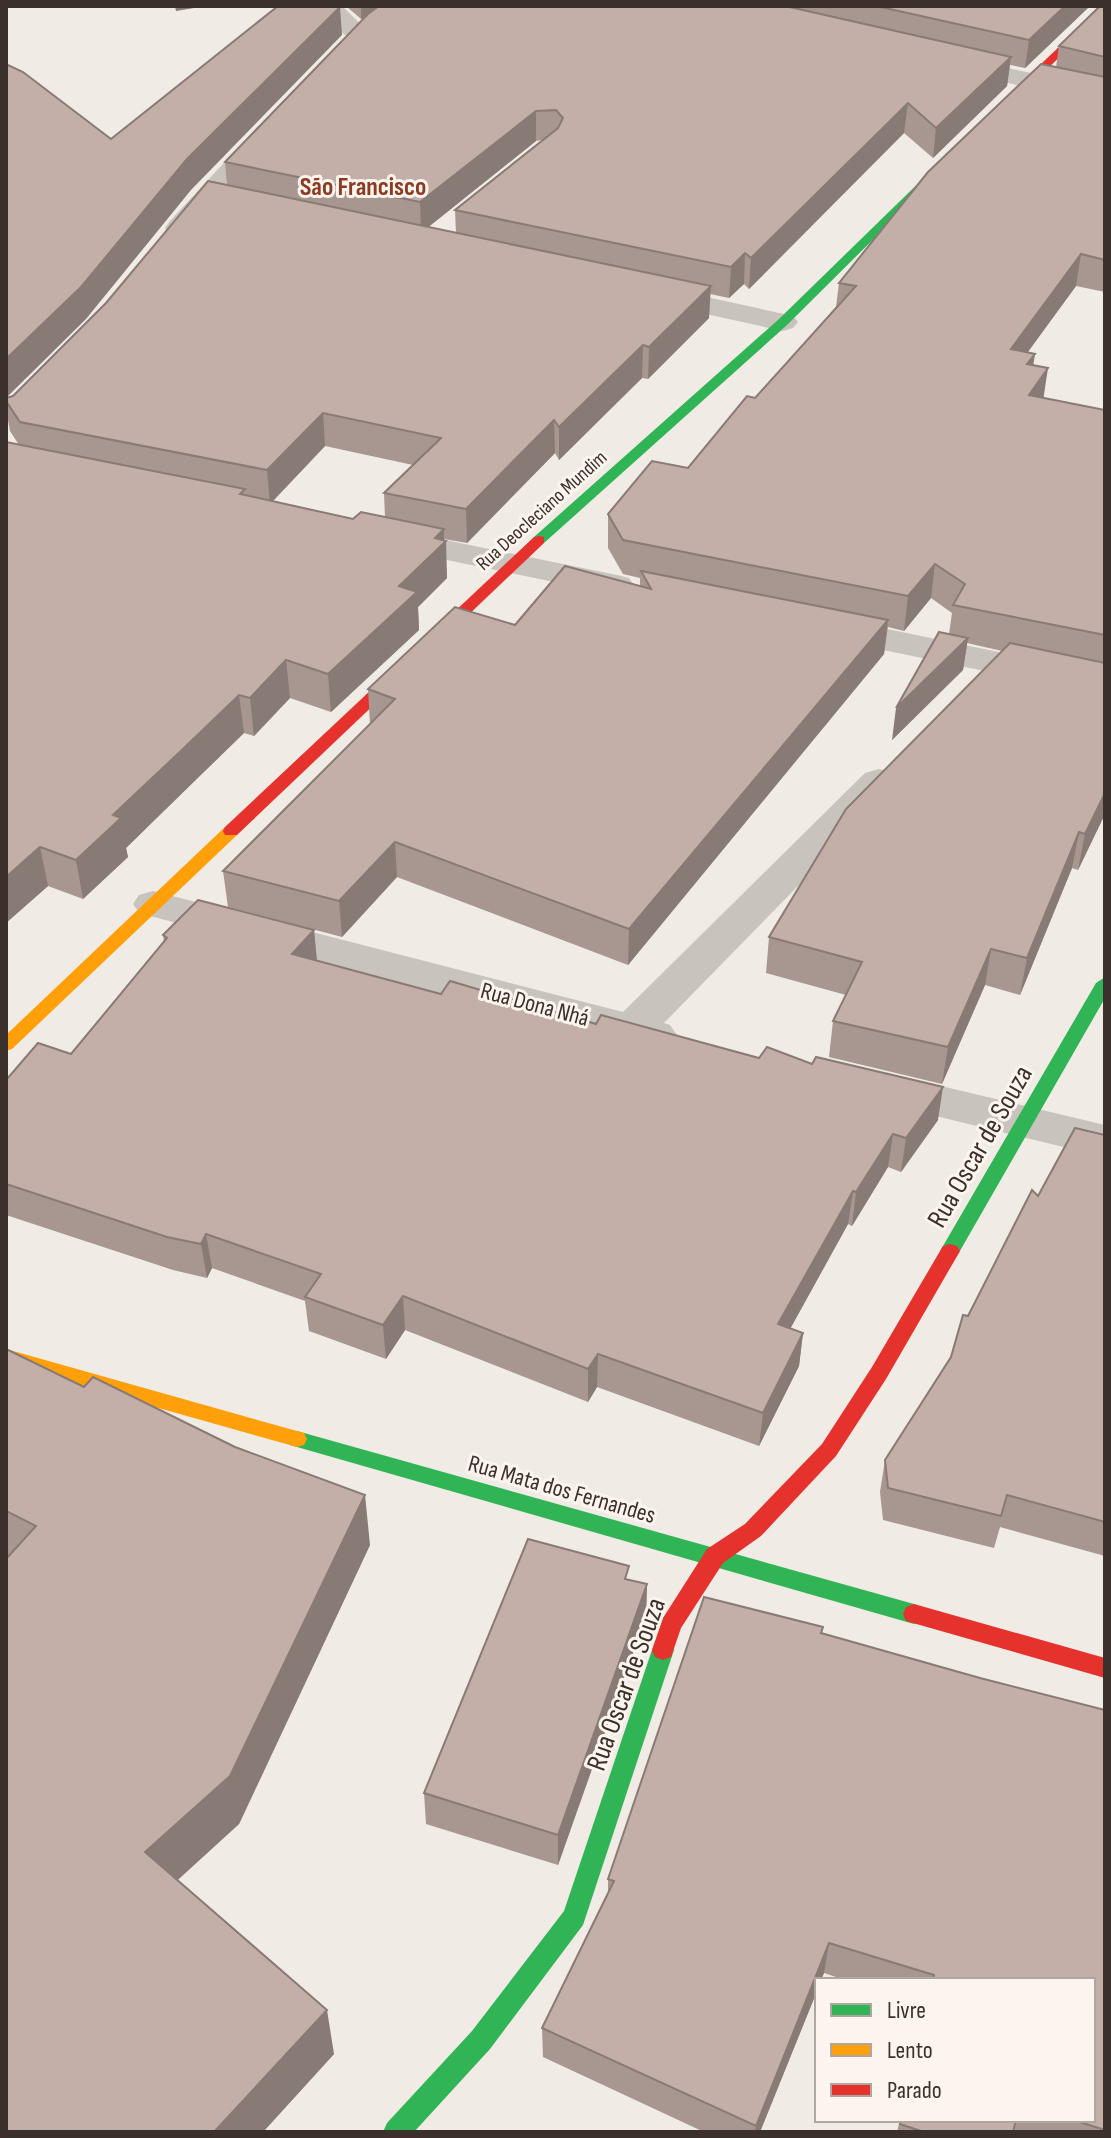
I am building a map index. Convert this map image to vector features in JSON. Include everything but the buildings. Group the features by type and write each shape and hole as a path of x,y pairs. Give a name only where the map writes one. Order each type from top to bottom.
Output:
{"street":[{"path":"328,6 370,28 339,57"},
{"path":"985,124 1105,8"},
{"path":"921,56 1105,97"},
{"path":"165,245 203,198 287,111"},
{"name":"Rua Deocleciano Mundim","path":"6,1045 514,563 783,322 951,157"},
{"path":"203,198 233,205"},
{"path":"628,289 783,322"},
{"path":"360,533 654,592"},
{"path":"794,621 1105,685"},
{"path":"963,696 996,662"},
{"path":"632,1029 908,751"},
{"name":"Rua Dona Nhá","path":"153,904 693,1044"},
{"name":"Rua Oscar de Souza","path":"396,2132 481,2040 574,1917 671,1625 715,1556 753,1530 829,1450 879,1373 1105,983"},
{"path":"844,1080 1105,1141"},
{"name":"Rua Mata dos Fernandes","path":"6,1357 1105,1668"}],"traffic: fast":[{"path":"539,540 783,322 940,168"},
{"path":"950,1251 1105,983"},
{"path":"297,1439 914,1614"},
{"path":"396,2132 481,2040 574,1917 663,1650"}],"traffic: slow":[{"path":"6,1045 231,831"},
{"path":"6,1357 297,1439"}],"traffic: jam":[{"path":"1003,106 1105,8"},
{"path":"231,831 539,540"},
{"path":"663,1650 671,1625 715,1556 753,1530 829,1450 879,1373 950,1251"},
{"path":"914,1614 1105,1668"}],"district":[{"name":"São Francisco","path":"363,186"}]}
